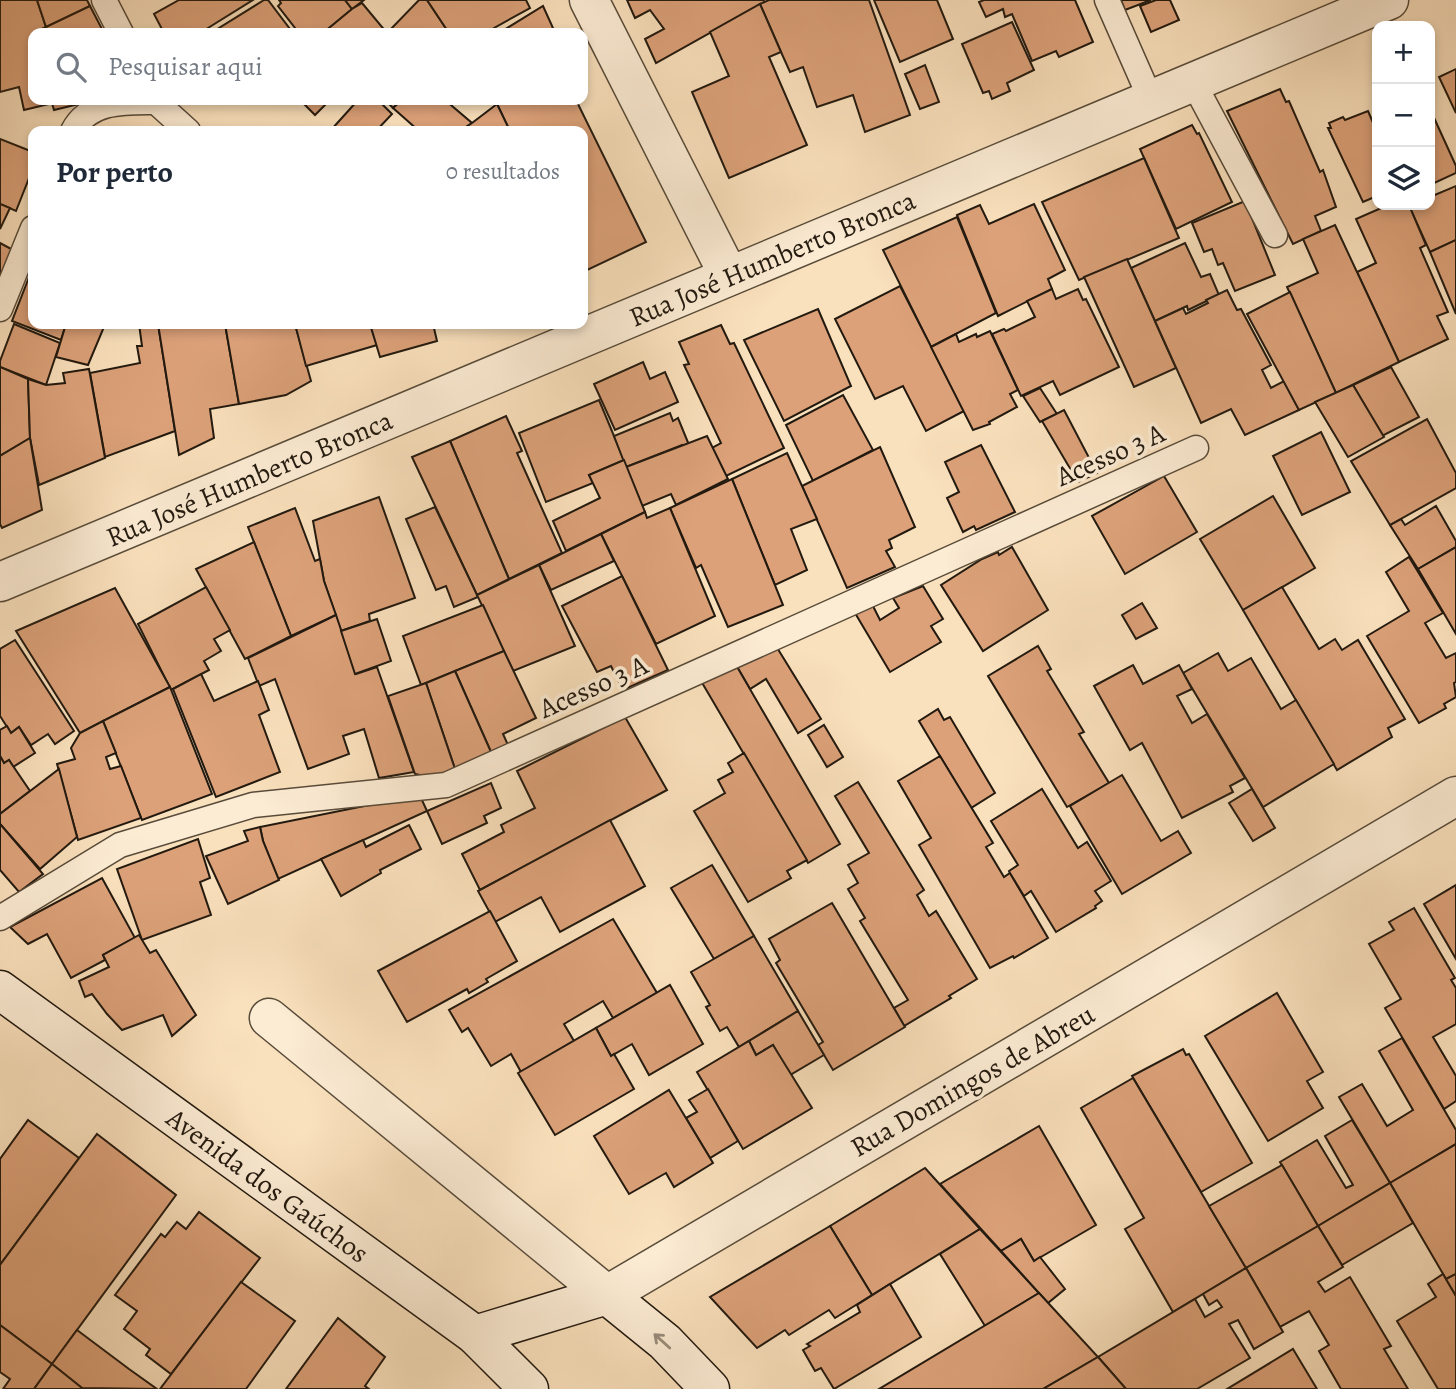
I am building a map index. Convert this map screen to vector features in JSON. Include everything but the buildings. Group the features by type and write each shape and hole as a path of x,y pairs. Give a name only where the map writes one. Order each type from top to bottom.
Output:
{"street":[{"path":"589,0 729,276"},
{"name":"Rua José Humberto Bronca","path":"0,582 1388,0"},
{"name":"Rua Domingos de Abreu","path":"475,1335 607,1295 1456,796"},
{"name":"Avenida dos Gaúchos","path":"0,990 475,1335 529,1389"},
{"path":"269,1018 665,1342 710,1389"}],"lane":[{"path":"104,0 118,28"},
{"path":"1107,0 1151,100"},
{"path":"1194,82 1275,235"},
{"path":"78,126 92,111 108,105"},
{"path":"159,105 182,126"},
{"path":"0,309 28,240"},
{"name":"Acesso 3 A","path":"0,918 120,845 253,805 446,785 1196,448"}]}
